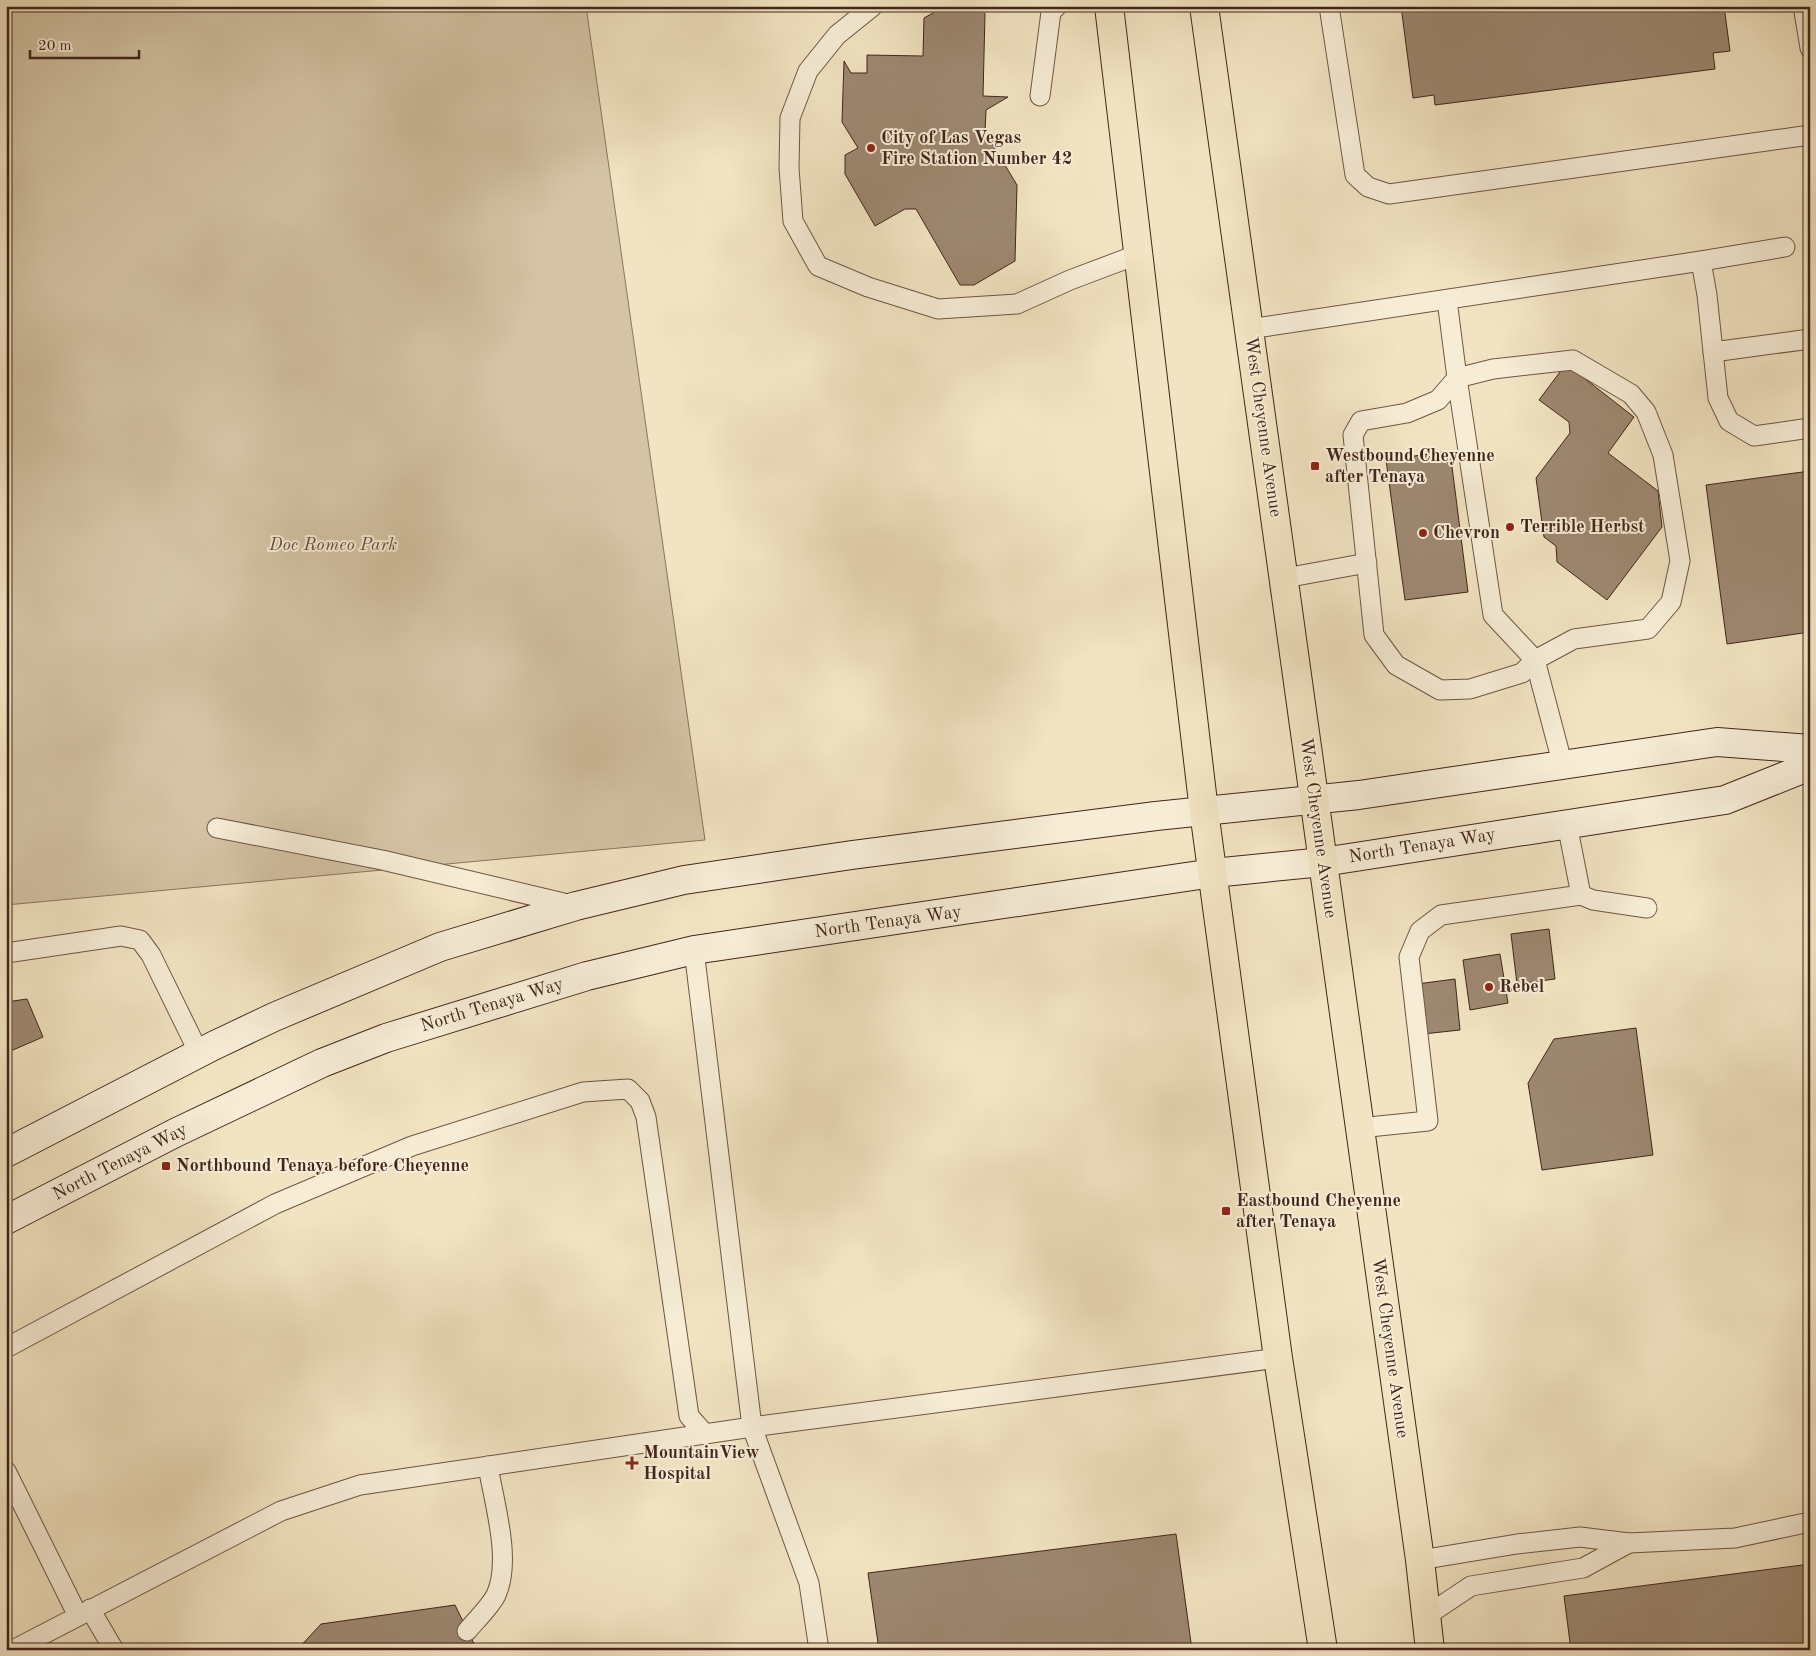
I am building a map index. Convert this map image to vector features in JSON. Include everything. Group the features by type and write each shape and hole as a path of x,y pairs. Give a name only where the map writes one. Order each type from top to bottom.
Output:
{"main road":[{"path":"1109,6 1204,811 1278,1358 1323,1650"},
{"name":"West Cheyenne Avenue","path":"1204,6 1285,578 1358,1128 1420,1560 1430,1650"},
{"path":"6,1153 199,1053 274,1017 440,947 576,906 694,879 852,855 1204,811 1314,800 1563,766 1717,742 1810,749"},
{"name":"North Tenaya Way","path":"6,1220 269,1087 386,1038 587,976 694,950 1213,874 1323,862 1725,800 1810,766"}],"lane":[{"path":"873,6 837,35 808,70 790,118 789,168 793,221 818,266 868,287 938,309 1017,304 1070,280 1139,254"},
{"path":"1040,96 1051,12 1057,6"},
{"path":"1329,6 1355,175 1368,187 1389,194 1809,134"},
{"path":"1804,6 1810,48"},
{"path":"1249,329 1785,247"},
{"path":"1701,261 1714,352 1718,398 1729,421 1754,436 1810,428"},
{"path":"1447,300 1456,378 1493,616 1535,660 1563,766"},
{"path":"1714,352 1810,339"},
{"path":"1573,360 1630,394 1646,412 1663,455 1680,561 1671,602 1648,629 1574,639 1535,660 1522,673 1470,689 1440,690 1396,665 1374,635 1367,563 1353,435 1361,421 1407,413 1438,400 1456,378 1493,369 1573,360"},
{"path":"1285,578 1367,563"},
{"path":"1567,824 1581,895"},
{"path":"217,828 382,860 576,906"},
{"path":"1358,1128 1428,1121 1409,956 1420,931 1441,915 1581,895 1593,900 1647,908"},
{"path":"6,953 121,936 140,940 151,955 199,1053"},
{"path":"694,950 752,1427 809,1583 819,1650"},
{"path":"6,1348 275,1204 412,1146 583,1092 628,1089 640,1101 646,1117 689,1416 705,1434"},
{"path":"13,1650 281,1511 360,1485 752,1427 1278,1358"},
{"path":"467,1631 496,1595 503,1570 502,1544 488,1466"},
{"path":"6,1472 84,1613 114,1650"},
{"path":"1420,1560 1517,1544 1580,1537 1629,1543 1735,1538 1810,1522"},
{"path":"1426,1616 1471,1586 1583,1568 1629,1543"}],"green space":[{"name":"Doc Romeo Park","path":"6,6 586,6 705,840 6,905"}],"building":[{"path":"1401,6 1724,6 1730,51 1713,53 1715,69 1435,105 1434,95 1413,98"},
{"path":"940,9 983,10 985,14 983,96 1008,97 986,110 985,132 1017,185 1015,261 974,285 960,285 916,209 905,209 875,226 845,174 845,155 858,148 842,122 844,61 851,73 867,73 867,55 923,56 924,18"},
{"path":"1566,364 1634,417 1608,453 1658,491 1662,527 1607,600 1557,562 1556,546 1544,537 1536,478 1570,433 1569,422 1539,400"},
{"path":"1450,451 1468,592 1405,600 1386,460"},
{"path":"1810,471 1810,632 1727,644 1706,485"},
{"path":"1549,929 1555,979 1517,984 1511,934"},
{"path":"1500,954 1508,1003 1470,1010 1463,960"},
{"path":"1455,979 1460,1030 1423,1034 1417,984"},
{"path":"27,999 43,1037 6,1053 6,1002"},
{"path":"1636,1028 1653,1155 1542,1170 1528,1083 1554,1039"},
{"path":"1176,1534 1192,1650 879,1650 868,1573"},
{"path":"1810,1564 1810,1650 1571,1650 1564,1596"},
{"path":"455,1605 477,1650 297,1650 321,1624"}],"place":[{"name":"City of Las Vegas Fire Station Number 42","path":"871,148"},
{"name":"Westbound Cheyenne after Tenaya","path":"1315,466"},
{"name":"Terrible Herbst","path":"1510,527"},
{"name":"Chevron","path":"1423,533"},
{"name":"Rebel","path":"1489,987"},
{"name":"Northbound Tenaya before Cheyenne","path":"166,1166"},
{"name":"Eastbound Cheyenne after Tenaya","path":"1226,1211"},
{"name":"MountainView Hospital","path":"632,1463"}]}
